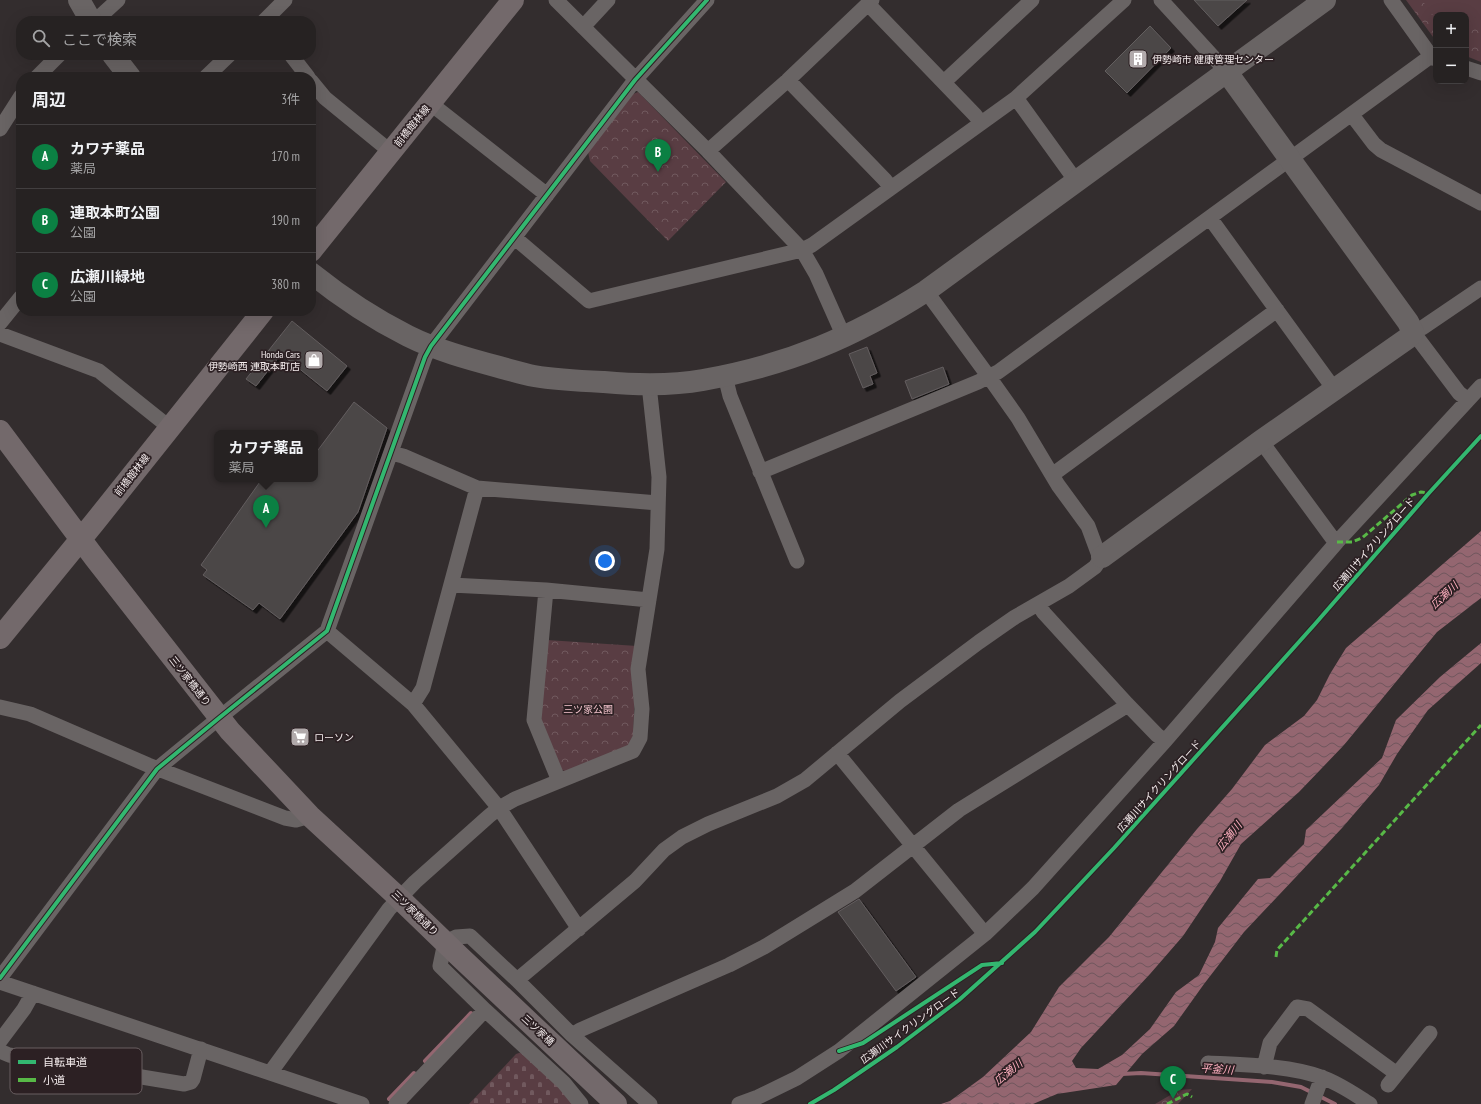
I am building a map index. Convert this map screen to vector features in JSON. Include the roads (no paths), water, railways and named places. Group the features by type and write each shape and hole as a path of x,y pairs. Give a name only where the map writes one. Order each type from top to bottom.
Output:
{"main road":[{"name":"前橋館林線","path":"316,245 513,0"},
{"name":"前橋館林線","path":"0,638 259,316"},
{"name":"三ツ家橋通り","path":"0,431 80,539 218,718 310,816 452,949"},
{"name":"三ツ家橋","path":"452,949 616,1104"}],"street":[{"path":"79,0 87,16"},
{"path":"100,16 118,0"},
{"path":"269,16 285,0"},
{"path":"556,0 708,151 802,250 816,274 844,337"},
{"path":"583,27 608,0"},
{"path":"0,978 157,769 327,631 425,357 431,346 635,80 707,0"},
{"path":"944,82 1032,0"},
{"path":"515,238 588,300 802,250 812,245 1016,98 1124,0"},
{"path":"1161,0 1226,72 1291,159 1408,322 1413,332 1459,393 1468,400"},
{"path":"316,277 343,297 408,336 431,346 481,362 534,376 576,381 650,385 702,381 792,358 844,337 894,311 926,290 1325,0"},
{"path":"1391,0 1433,56"},
{"path":"708,151 788,80 870,2 981,123"},
{"path":"760,472 998,372 1427,60 1433,57"},
{"path":"42,72 55,60"},
{"path":"117,60 126,72"},
{"path":"211,72 224,60"},
{"path":"295,60 304,72"},
{"path":"1469,69 1481,73"},
{"path":"788,80 891,188"},
{"path":"316,87 325,98 391,152"},
{"path":"1016,98 1076,181"},
{"path":"430,103 547,196"},
{"path":"0,130 16,104"},
{"path":"1352,115 1374,144 1381,150 1481,203"},
{"path":"1210,218 1334,390"},
{"path":"517,980 636,881 664,850 682,837 708,824 777,796 805,780 900,701 979,642 1069,586 1094,567 1102,557 1408,338 1413,332 1422,328 1481,288"},
{"path":"926,290 1018,418 1058,485 1088,526 1098,553 1102,557"},
{"path":"0,323 16,303"},
{"path":"1052,475 1276,310"},
{"path":"0,334 99,371 170,427"},
{"path":"725,376 730,396 797,561"},
{"path":"270,1073 389,909 415,882 499,808 515,799 633,750 640,738 642,709 638,669 657,549 659,477 650,385"},
{"path":"739,1104 758,1097 797,1078 839,1051 985,934 1033,888 1165,741 1337,542 1481,386"},
{"path":"1261,442 1333,539 1337,542"},
{"path":"391,452 477,488 658,502"},
{"path":"413,704 423,688 477,488"},
{"path":"451,585 546,590 650,600"},
{"path":"546,590 534,720 559,781"},
{"path":"1038,604 1044,613 1127,704 1165,741"},
{"path":"327,631 413,704 499,808 579,929"},
{"path":"572,1035 580,1030 728,965 764,947 855,891 959,810 1120,710 1127,704"},
{"path":"0,707 30,714 157,769 285,818 296,820 310,816"},
{"path":"837,753 985,934"},
{"path":"581,1104 564,1083 440,966 452,949 456,937 470,936 572,1035 650,1104"},
{"path":"0,982 362,1104"},
{"path":"0,1041 24,1009 33,993"},
{"path":"1264,1067 1270,1043 1297,1008 1308,1010 1393,1079 1430,1033"},
{"path":"396,1104 485,1010"},
{"path":"142,1077 184,1084 191,1082 201,1049"},
{"path":"0,1051 10,1055"},
{"path":"1208,1063 1300,1071 1321,1081 1340,1086 1370,1104"},
{"path":"1312,1104 1321,1081"}],"water":[{"name":"広瀬川","path":"1481,531 1481,598 1437,632 1344,745 1299,792 1241,844 1220,881 1183,936 1081,1048 1072,1061 1076,1068 1098,1069 1122,1055 1150,1029 1176,992 1199,975 1215,942 1218,928 1258,879 1270,878 1304,844 1306,830 1382,758 1396,720 1440,677 1481,643 1481,663 1428,710 1397,754 1379,785 1342,828 1244,932 1174,1026 1142,1054 1116,1085 1057,1094 1033,1104 941,1104 950,1101 983,1077 1031,1032 1059,987 1109,937 1197,829 1232,789 1265,745 1304,716 1317,700 1330,674 1346,648"}],"waterway":[{"path":"425,1061 471,1013"},
{"path":"389,1099 414,1073"},
{"name":"平釜川","path":"1122,1074 1141,1073 1272,1082 1301,1087 1313,1093"},
{"name":"平釜川","path":"1319,1096 1335,1104"}],"place":[{"name":"伊勢崎市 健康管理センター","path":"1138,59"},
{"name":"連取本町公園","path":"658,172"},
{"name":"Honda Cars 伊勢崎西 連取本町店","path":"314,360"},
{"name":"カワチ薬品","path":"266,528"},
{"name":"ローソン","path":"300,737"},
{"name":"広瀬川緑地","path":"1173,1099"}],"park label":[{"name":"三ツ家公園","path":"588,709"}]}
